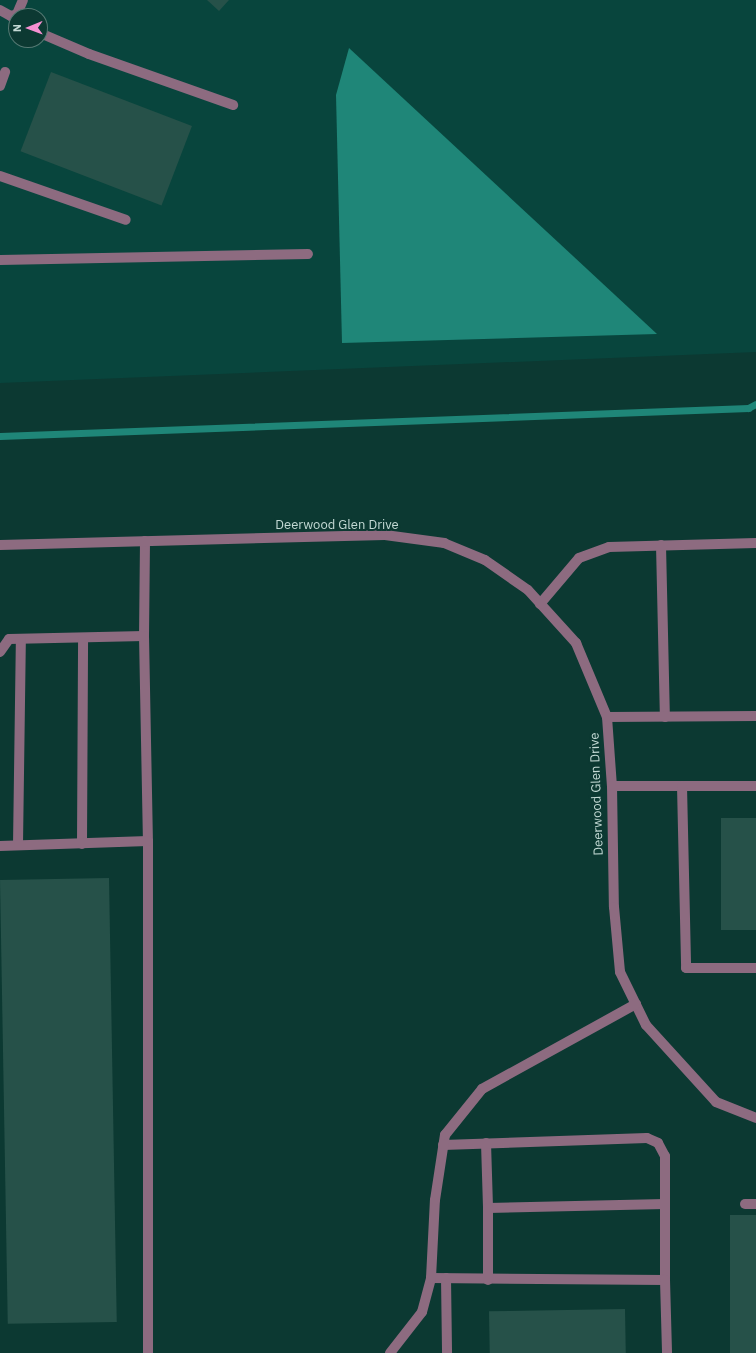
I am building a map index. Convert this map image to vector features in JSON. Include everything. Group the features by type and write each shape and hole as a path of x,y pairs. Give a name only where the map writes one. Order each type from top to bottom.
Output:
{"street":[{"path":"48,36 89,54 233,105"},
{"path":"0,86 5,72"},
{"path":"0,176 126,220"},
{"path":"0,260 308,254"},
{"name":"Deerwood Glen Drive","path":"0,545 385,535 444,543 485,560 528,590 576,643 607,717 612,786 614,907 620,972 646,1025 716,1102 756,1118"},
{"path":"145,541 144,636 148,841 148,1353"},
{"path":"540,604 579,558 609,547 756,543"},
{"path":"661,545 665,717"},
{"path":"0,652 9,639 144,636"},
{"path":"82,844 83,638"},
{"path":"18,845 21,639"},
{"path":"607,717 756,716"},
{"path":"612,786 756,786"},
{"path":"682,786 686,968 756,968"},
{"path":"0,846 148,841"},
{"path":"390,1353 422,1312 431,1278 435,1200 445,1135 482,1089 636,1004"},
{"path":"444,1145 647,1138 658,1143 665,1156 665,1280 667,1353"},
{"path":"486,1143 488,1280"},
{"path":"488,1208 665,1204"},
{"path":"745,1204 756,1204"},
{"path":"431,1278 488,1280 665,1280"},
{"path":"446,1278 448,1353"}],"shaded area":[{"path":"0,0 756,0 756,352 0,383"},
{"path":"349,48 657,334 342,343 336,95"}],"building":[{"path":"207,0 229,0 219,11"},
{"path":"51,72 192,126 162,205 21,151"},
{"path":"721,818 756,818 756,930 721,930"},
{"path":"109,878 117,1322 8,1324 0,880"},
{"path":"730,1215 756,1215 756,1353 730,1353"},
{"path":"625,1309 626,1353 490,1353 489,1311"}],"waterway":[{"path":"0,436 748,408 756,404"}]}
